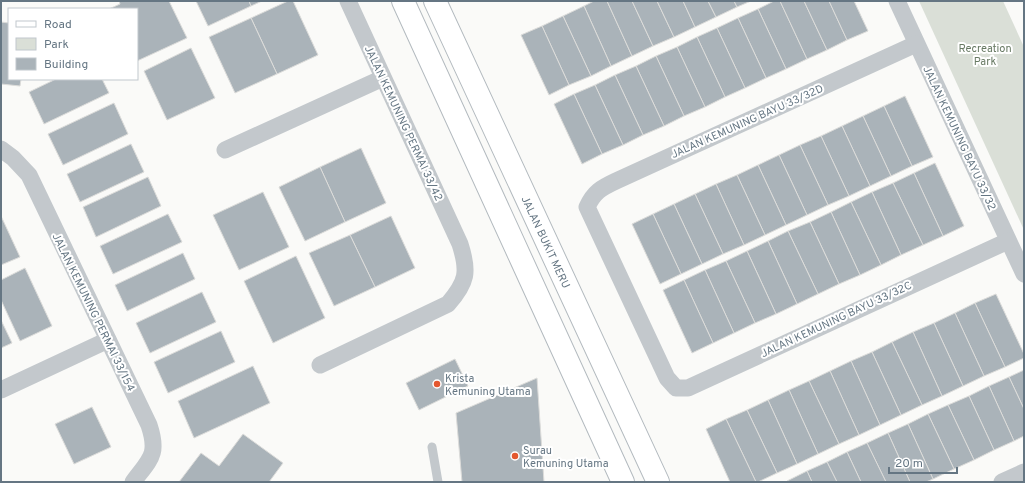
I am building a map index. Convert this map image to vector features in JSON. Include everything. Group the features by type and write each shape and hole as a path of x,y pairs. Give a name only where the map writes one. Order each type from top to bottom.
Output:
{"main road":[{"path":"403,1 623,482"},
{"name":"JALAN BUKIT MERU","path":"435,1 658,482"}],"street":[{"name":"JALAN KEMUNING PERMAI 33/42","path":"320,365 448,304 461,288 465,277 465,259 460,244 348,1"},
{"name":"JALAN KEMUNING BAYU 33/32","path":"897,1 1024,274"},
{"name":"JALAN KEMUNING BAYU 33/32D","path":"667,378 587,207 592,196 598,189 916,44"},
{"path":"225,150 383,78"},
{"name":"JALAN KEMUNING PERMAI 33/154","path":"1,149 13,158 29,175 149,425 154,441 152,456 133,482"},
{"name":"JALAN KEMUNING BAYU 33/32C","path":"667,378 676,388 688,388 1008,241"},
{"path":"1,390 108,340"},
{"path":"1002,482 1024,472"}],"lane":[{"path":"432,447 438,482"}],"green space":[{"name":"Recreation Park","path":"919,1 1003,1 1024,47 1024,230"}],"building":[{"path":"119,1 169,1 187,38 138,61 138,8 111,8 120,4"},
{"path":"196,1 249,1 251,6 208,26"},
{"path":"249,1 262,1 251,6"},
{"path":"288,1 293,1 318,55 277,74 251,18"},
{"path":"594,1 607,1 632,56 611,66 584,6"},
{"path":"607,1 632,1 653,46 632,56"},
{"path":"632,1 657,1 674,37 653,46"},
{"path":"657,1 683,1 695,27 674,37"},
{"path":"683,1 708,1 716,17 695,27"},
{"path":"708,1 734,1 737,7 716,17"},
{"path":"734,1 751,1 737,7"},
{"path":"774,1 780,1 807,59 786,69 758,9"},
{"path":"780,1 804,1 827,50 807,59"},
{"path":"804,1 829,1 847,40 827,50"},
{"path":"829,1 854,1 868,31 847,40"},
{"path":"584,6 611,66 591,76 563,16"},
{"path":"758,9 786,69 766,78 738,18"},
{"path":"563,16 591,76 569,85 542,26"},
{"path":"251,18 277,74 235,93 209,37"},
{"path":"738,18 766,78 745,88 717,28"},
{"path":"1,22 8,23 8,80 21,80 20,86 1,84"},
{"path":"542,26 569,85 549,95 521,35"},
{"path":"717,28 745,88 725,97 697,37"},
{"path":"697,37 725,97 705,107 677,47"},
{"path":"677,47 705,107 684,116 656,56"},
{"path":"191,48 215,98 167,120 144,71"},
{"path":"656,56 684,116 664,126 636,66"},
{"path":"636,66 664,126 643,135 615,75"},
{"path":"615,75 643,135 623,145 595,85"},
{"path":"54,80 102,80 109,93 44,124 29,92"},
{"path":"595,85 623,145 602,154 574,94"},
{"path":"574,94 602,154 582,164 554,104"},
{"path":"905,96 933,157 912,166 884,106"},
{"path":"114,103 128,134 63,165 48,134"},
{"path":"884,106 912,166 891,176 863,116"},
{"path":"863,116 891,176 870,186 842,126"},
{"path":"842,126 870,186 849,196 821,136"},
{"path":"821,136 849,196 828,205 800,145"},
{"path":"131,144 144,172 80,202 67,174"},
{"path":"800,145 828,205 807,215 779,155"},
{"path":"361,148 386,203 345,222 320,167"},
{"path":"779,155 807,215 786,225 758,165"},
{"path":"935,163 964,226 943,236 914,173"},
{"path":"758,165 786,225 765,235 737,175"},
{"path":"320,167 345,222 305,241 279,187"},
{"path":"914,173 943,236 923,245 893,183"},
{"path":"737,175 765,235 744,245 716,184"},
{"path":"148,177 161,206 96,237 83,207"},
{"path":"893,183 923,245 901,255 872,192"},
{"path":"716,184 744,245 723,254 695,194"},
{"path":"263,192 289,247 239,270 213,215"},
{"path":"872,192 901,255 881,265 851,202"},
{"path":"695,194 723,254 702,264 674,204"},
{"path":"851,202 881,265 860,275 831,212"},
{"path":"674,204 702,264 681,274 653,214"},
{"path":"831,212 860,275 839,284 810,222"},
{"path":"168,214 182,242 113,274 100,246"},
{"path":"653,214 681,274 660,284 632,224"},
{"path":"1,216 20,257 1,265"},
{"path":"391,216 415,268 375,287 350,235"},
{"path":"810,222 839,284 818,294 788,231"},
{"path":"788,231 818,294 797,304 768,241"},
{"path":"350,235 375,287 334,306 309,253"},
{"path":"768,241 797,304 776,314 747,251"},
{"path":"747,251 776,314 755,323 726,261"},
{"path":"183,253 195,279 127,311 115,285"},
{"path":"296,256 325,318 273,343 244,281"},
{"path":"726,261 755,323 734,333 705,270"},
{"path":"25,268 52,326 20,341 1,300 1,280"},
{"path":"705,270 734,333 713,343 684,280"},
{"path":"684,280 713,343 692,353 663,290"},
{"path":"202,292 216,322 150,353 136,323"},
{"path":"996,294 1024,354 1024,358 1005,367 975,303"},
{"path":"975,303 1005,367 984,376 955,313"},
{"path":"955,313 984,376 963,386 934,323"},
{"path":"1,320 12,343 1,348"},
{"path":"934,323 963,386 942,396 913,332"},
{"path":"221,331 235,362 168,393 154,362"},
{"path":"913,332 942,396 922,405 892,342"},
{"path":"892,342 922,405 901,415 872,352"},
{"path":"872,352 901,415 880,425 851,361"},
{"name":"Krista Kemuning Utama","path":"455,359 468,386 419,410 406,383"},
{"path":"851,361 880,425 859,435 830,371"},
{"path":"253,366 270,403 194,438 178,401"},
{"path":"1024,370 1024,409 1009,377"},
{"path":"830,371 859,435 839,444 809,381"},
{"path":"1009,377 1024,409 1024,436 1014,441 989,386"},
{"path":"537,378 544,482 462,482 456,413"},
{"path":"809,381 839,444 818,454 789,390"},
{"path":"989,386 1014,441 994,450 969,396"},
{"path":"789,390 818,454 797,464 768,400"},
{"path":"969,396 994,450 974,460 948,405"},
{"path":"768,400 797,464 777,473 747,410"},
{"path":"948,405 974,460 954,469 928,414"},
{"path":"92,407 111,447 74,464 55,424"},
{"path":"747,410 777,473 758,482 756,482 726,419"},
{"path":"928,414 954,469 933,479 908,424"},
{"path":"726,419 756,482 730,482 706,429"},
{"path":"908,424 933,479 926,482 910,482 888,433"},
{"path":"888,433 910,482 886,482 867,443"},
{"path":"243,434 283,463 269,482 179,482 201,453 219,466"},
{"path":"867,443 886,482 861,482 847,452"},
{"path":"847,452 861,482 837,482 827,462"},
{"path":"827,462 837,482 812,482 807,471"},
{"path":"807,471 812,482 787,482 787,481"}],"place":[{"name":"Krista Kemuning Utama","path":"437,384"},
{"name":"Surau Kemuning Utama","path":"515,456"}]}
